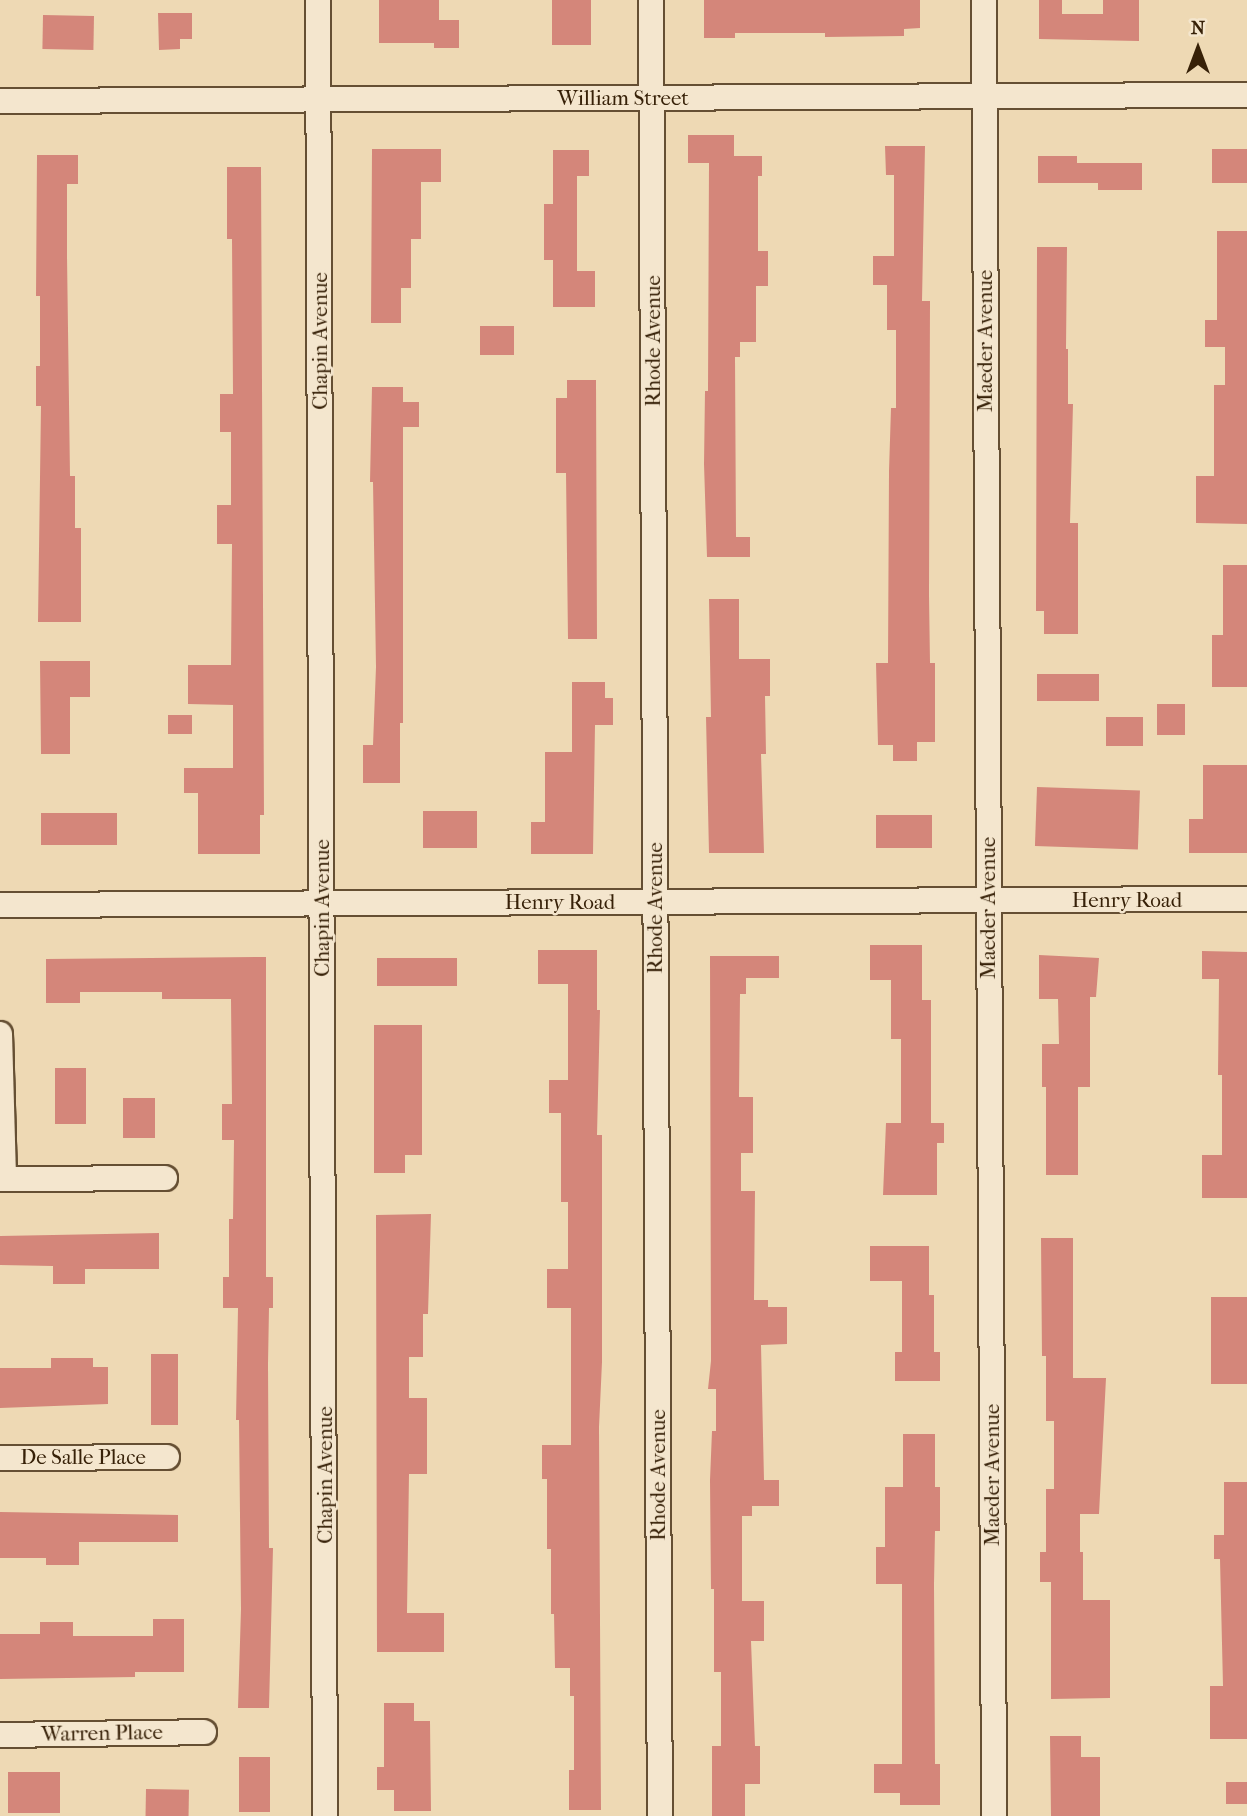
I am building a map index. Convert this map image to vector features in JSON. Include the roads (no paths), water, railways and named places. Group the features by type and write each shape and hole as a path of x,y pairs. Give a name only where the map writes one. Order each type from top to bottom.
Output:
{"street":[{"name":"Chapin Avenue","path":"318,0 325,1816"},
{"name":"Rhode Avenue","path":"651,0 660,1816"},
{"name":"Maeder Avenue","path":"984,0 994,1816"},
{"name":"William Street","path":"0,101 1247,95"},
{"name":"Henry Road","path":"0,905 1247,899"},
{"path":"0,1034 2,1179 165,1178"},
{"name":"De Salle Place","path":"0,1458 167,1457"},
{"name":"Warren Place","path":"0,1735 204,1731"}]}
